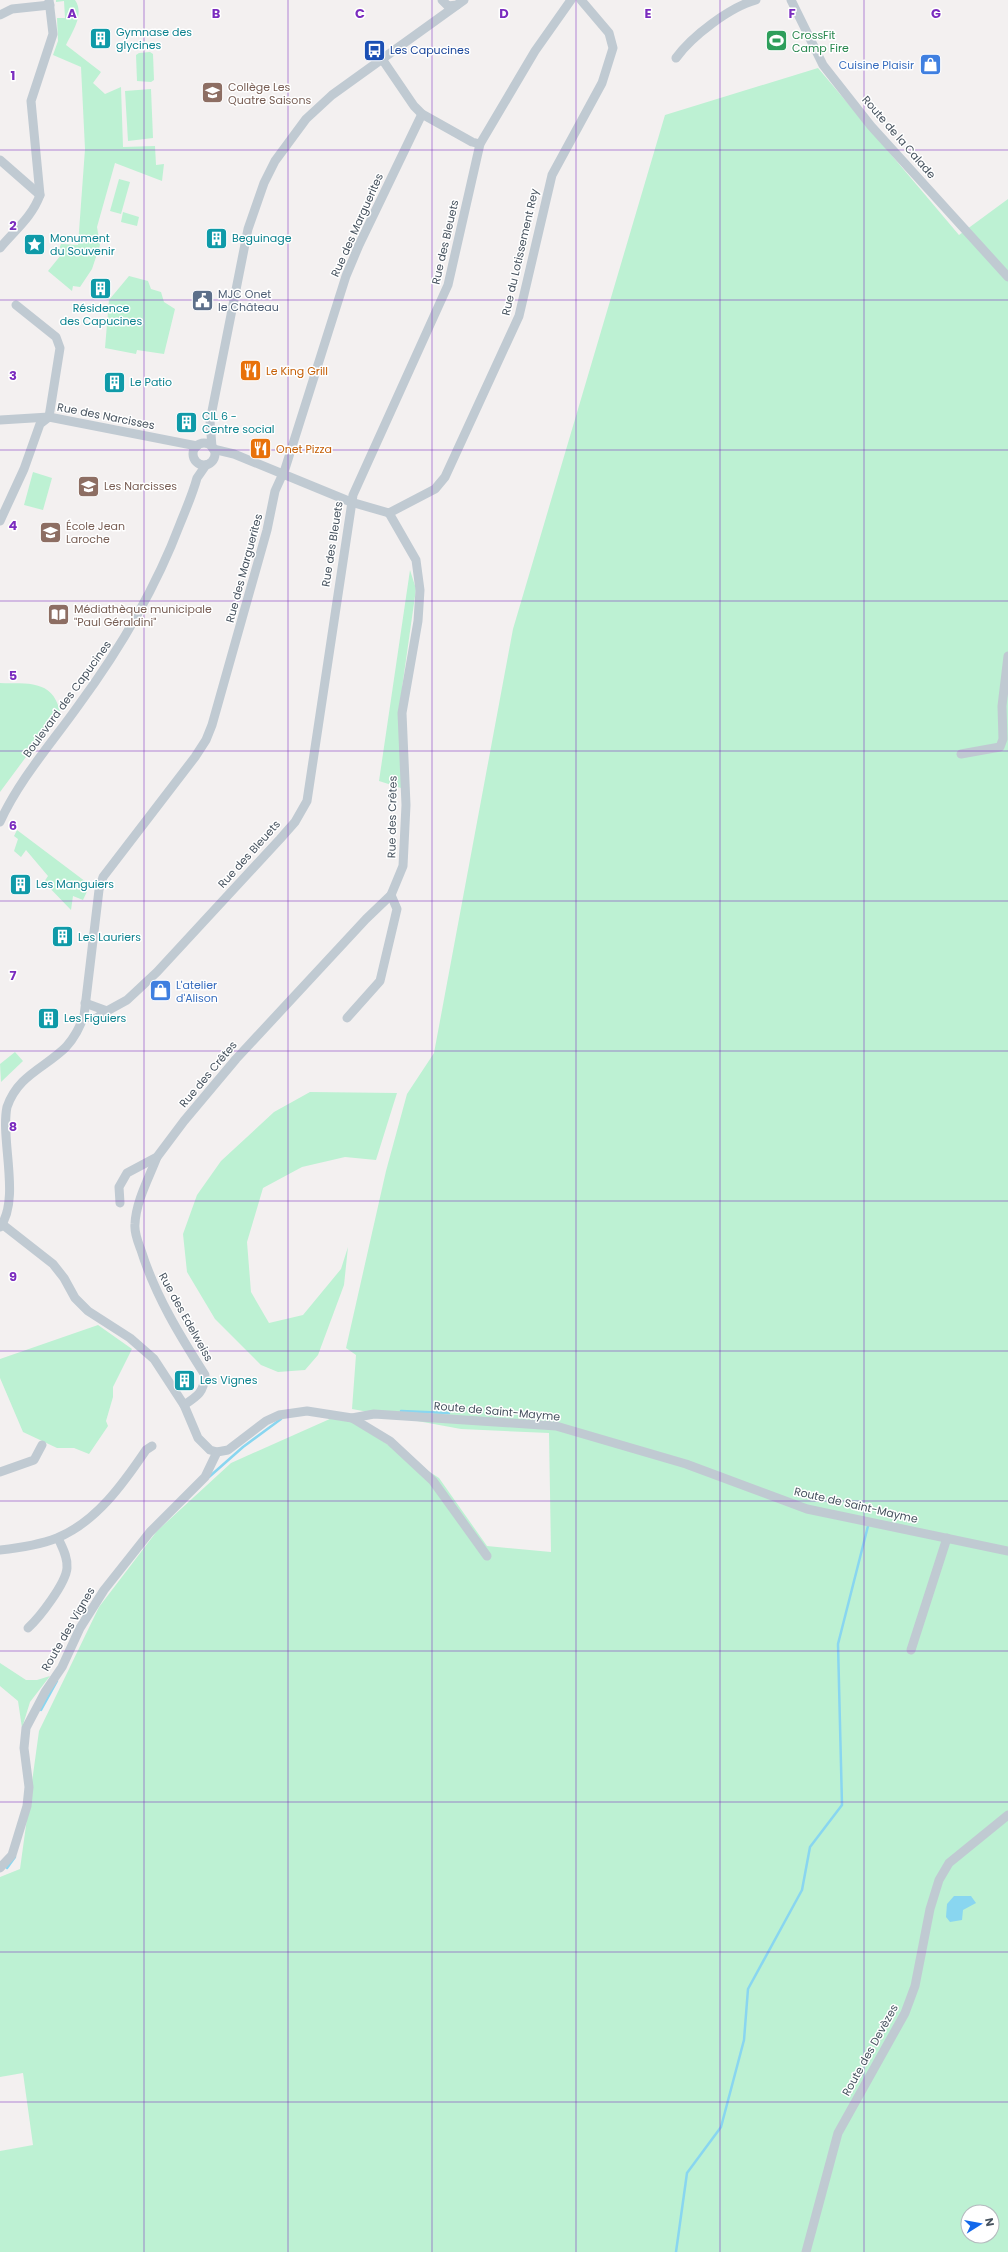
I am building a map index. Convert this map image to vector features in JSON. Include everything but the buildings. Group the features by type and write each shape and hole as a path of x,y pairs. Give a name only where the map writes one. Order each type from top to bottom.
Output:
{"street":[{"path":"442,0 448,6 460,2"},
{"name":"Rue des Bleuets","path":"84,1016 95,1019 126,1000 157,972 280,840 294,822 307,801 351,502 362,472 448,285 480,144 535,52 571,0"},
{"name":"Rue du Lotissement Rey","path":"389,514 435,489 445,477 519,316 552,175 602,83 613,48 609,33 581,0"},
{"path":"676,58 684,47 729,12 756,0"},
{"name":"Route de la Calade","path":"791,0 823,65 871,126 1008,277"},
{"path":"209,429 198,445 194,458 201,465 211,463 213,450 209,429 248,229 264,183 282,149 306,119 332,95 460,2"},
{"path":"0,15 12,9 49,3 53,34 31,101 40,195 35,209 28,219 0,248"},
{"path":"382,59 414,106 422,114 472,142 480,144"},
{"name":"Rue des Marguerites","path":"84,1016 99,890 103,877 206,740 212,726 267,530 275,491 346,276 359,245 422,114"},
{"path":"0,160 40,195"},
{"path":"0,521 24,468 40,424 49,418 60,348 56,337 16,305"},
{"name":"Rue des Narcisses","path":"0,420 49,418 166,439 182,445 198,445"},
{"path":"198,445 206,444 213,450 228,453 282,473 351,502 389,514"},
{"name":"Rue des Narcisses","path":"182,445 194,458"},
{"name":"Boulevard des Capucines","path":"194,458 197,478"},
{"name":"Boulevard des Capucines","path":"0,822 8,803 104,671 133,625 166,560 197,478 206,465"},
{"name":"Rue des Crêtes","path":"145,1187 157,1157 184,1121 236,1059 366,919 391,895 403,866 406,805 402,713 418,621 420,590 416,560 389,514"},
{"path":"961,754 1000,747 1003,738 1002,706 1008,656"},
{"path":"347,1018 380,981 398,909 391,895"},
{"path":"85,1003 107,1011"},
{"path":"84,1016 78,1032 66,1047 26,1077 12,1095 6,1108 5,1133 8,1208 1,1225 53,1264 64,1278 75,1298 88,1311 122,1333 154,1359 184,1405 198,1438 210,1450 218,1452"},
{"name":"Rue des Crêtes","path":"120,1203 119,1187 127,1173 157,1157"},
{"name":"Rue des Edelweiss","path":"145,1187 135,1222 135,1232 148,1272 171,1318 205,1375 204,1384 200,1395 184,1405"},
{"name":"Route de Saint-Mayme","path":"218,1452 228,1450 266,1421 279,1415 307,1411 352,1418 374,1414 556,1426 686,1464 807,1509 1008,1551"},
{"path":"352,1418 390,1441 433,1481 487,1556"},
{"path":"0,1472 34,1460 42,1445"},
{"path":"0,1550 24,1547 58,1538 85,1521 112,1497 146,1450 152,1446"},
{"name":"Route des Vignes","path":"0,1868 12,1855 27,1806 29,1787 24,1748 26,1728 45,1692 62,1668 80,1628 104,1590 150,1532 205,1477 218,1452"},
{"path":"28,1628 38,1619 64,1579 67,1568 66,1556 58,1538"},
{"path":"911,1650 948,1538"},
{"name":"Route des Devèzes","path":"806,2252 838,2133 905,2013 915,1986 930,1909 939,1880 949,1863 1008,1815"}],"green space":[{"path":"56,0 75,0 78,5 78,17 66,45 101,72 93,83 105,94 121,87 123,147 155,146 156,165 164,164 162,181 115,163 97,227 100,245 92,269 80,287 73,286 72,291 48,271 61,255 59,249 61,244 78,245 85,149 81,67 53,55 58,41 57,18 65,18 64,1 56,2"},
{"path":"150,52 153,54 154,80 151,82 137,81 136,55 139,53"},
{"path":"818,68 959,235 1008,199 1008,2252 0,2252 0,2151 33,2145 23,2073 0,2077 0,1877 20,1869 39,1731 99,1607 157,1531 231,1463 341,1414 439,1478 487,1546 551,1552 549,1433 461,1429 352,1409 356,1355 346,1348 386,1171 407,1094 434,1053 513,629 665,115"},
{"path":"151,89 153,138 128,141 125,91"},
{"path":"119,179 130,182 121,214 110,211"},
{"path":"123,212 139,217 137,226 121,222"},
{"path":"129,276 148,281 151,289 161,292 164,302 175,309 164,354 137,350 136,354 105,348 109,300"},
{"path":"33,472 52,478 43,510 24,505"},
{"path":"410,570 416,589 402,688 401,788 379,781"},
{"path":"0,683 29,684 45,688 51,693 60,711 0,792"},
{"path":"17,830 90,885 83,900 73,896 71,910 44,882 48,876 26,850 21,857 14,851 18,839 14,836"},
{"path":"15,1052 23,1061 1,1082 0,1064"},
{"path":"310,1092 397,1093 376,1160 345,1157 302,1167 263,1188 247,1242 251,1292 269,1323 303,1315 341,1269 348,1247 344,1285 318,1355 305,1370 278,1372 261,1365 215,1319 187,1272 183,1234 197,1195 221,1161 274,1112"},
{"path":"98,1325 132,1349 113,1387 113,1397 106,1421 108,1426 89,1454 74,1448 57,1448 23,1432 0,1378 0,1359"},
{"path":"0,1663 26,1680 37,1680 50,1676 30,1702 22,1728 18,1701 0,1686"}],"water":[{"path":"954,1896 971,1896 976,1903 963,1910 962,1920 950,1922 946,1917 947,1904"}],"waterway":[{"path":"401,1411 449,1413"},
{"path":"209,1477 243,1447 281,1419"},
{"path":"676,2252 687,2173 721,2127 744,2040 748,1989 802,1890 810,1847 842,1805 838,1644 868,1526"},
{"path":"41,1710 57,1681"},
{"path":"7,1868 15,1857"}],"place":[{"name":"Gymnase des glycines","path":"101,38"},
{"name":"CrossFit Camp Fire","path":"777,41"},
{"name":"Les Capucines","path":"374,50"},
{"name":"Cuisine Plaisir","path":"930,65"},
{"name":"Collège Les Quatre Saisons","path":"212,93"},
{"name":"Beguinage","path":"216,238"},
{"name":"Monument du Souvenir","path":"35,244"},
{"name":"Résidence des Capucines","path":"101,288"},
{"name":"MJC Onet le Château","path":"202,300"},
{"name":"Le King Grill","path":"251,371"},
{"name":"Le Patio","path":"115,382"},
{"name":"CIL 6 - Centre social","path":"187,422"},
{"name":"Onet Pizza","path":"260,449"},
{"name":"Les Narcisses","path":"88,486"},
{"name":"École Jean Laroche","path":"51,532"},
{"name":"Médiathèque municipale \"Paul Géraldini\"","path":"59,615"},
{"name":"Les Manguiers","path":"21,884"},
{"name":"Les Lauriers","path":"63,937"},
{"name":"L'atelier d'Alison","path":"161,991"},
{"name":"Les Figuiers","path":"48,1018"},
{"name":"Les Vignes","path":"185,1380"}]}
